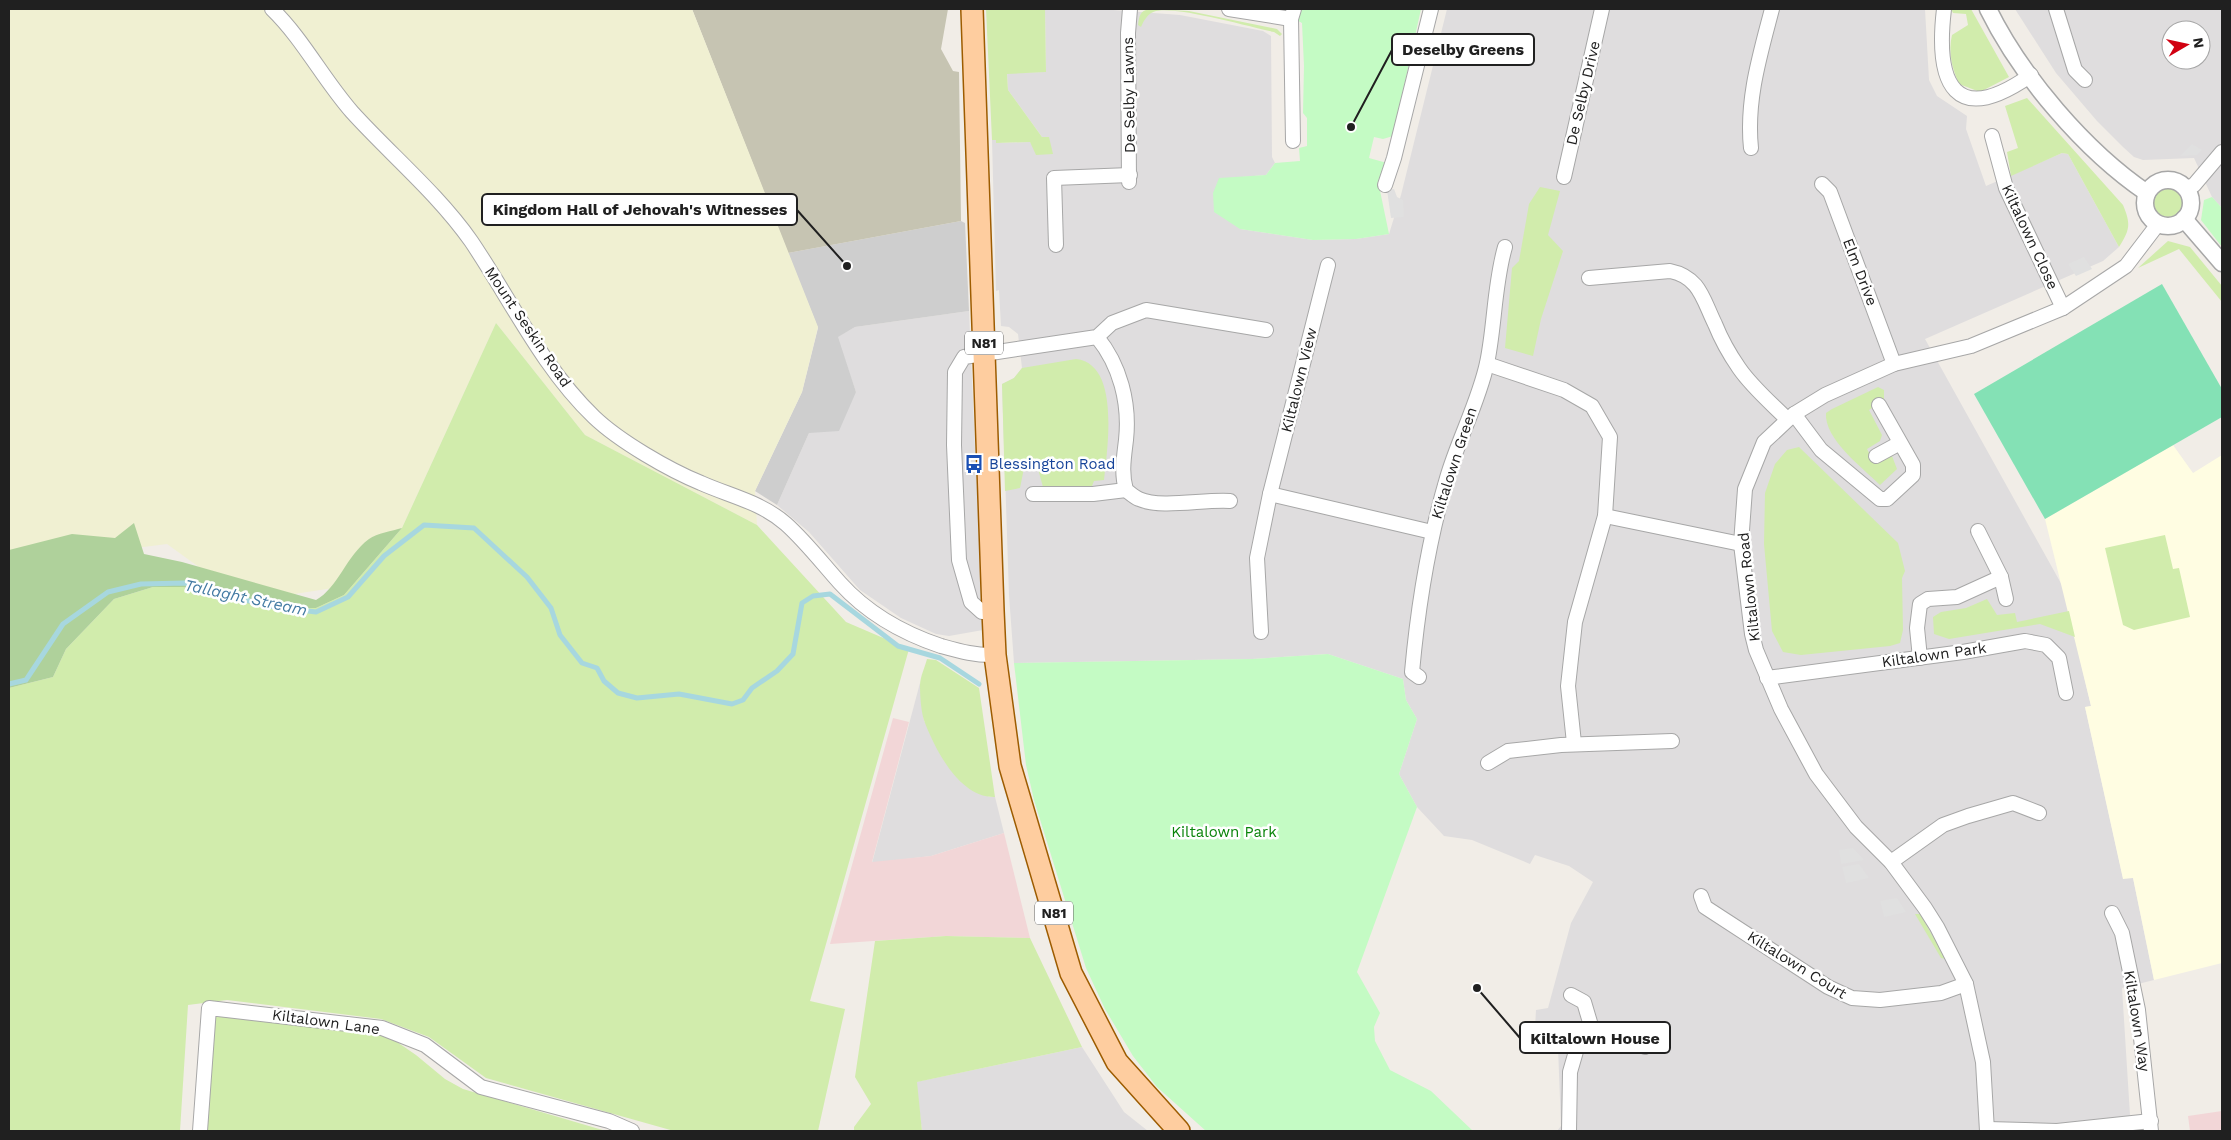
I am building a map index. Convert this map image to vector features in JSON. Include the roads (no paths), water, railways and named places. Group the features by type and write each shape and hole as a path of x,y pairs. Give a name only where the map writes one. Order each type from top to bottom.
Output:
{"main road":[{"name":"N81","path":"972,9 985,354 992,611 995,655 1010,766 1072,973 1118,1062 1178,1131"}],"street":[{"name":"Mount Seskin Road","path":"272,9 295,34 350,110 444,208 469,238 542,354 566,386 596,418 644,453 699,482 754,503 771,512 804,542 842,585 863,605 890,625 925,640 963,652 981,656 995,655"},
{"name":"De Selby Lawns","path":"1056,245 1054,178 1129,179 1128,33 1130,9"},
{"path":"1229,9 1293,14 1293,141"},
{"path":"1386,186 1430,9"},
{"name":"De Selby Drive","path":"1564,177 1602,9"},
{"path":"1750,148 1750,115 1754,77 1772,9"},
{"path":"1944,9 1941,39 1943,66 1953,88 1967,99 1983,99 2019,83 2031,75"},
{"path":"2056,9 2075,70 2085,80"},
{"path":"1994,11 2031,75 2061,114 2094,151 2126,179 2147,193"},
{"name":"Kiltalown Close","path":"1992,136 2006,188 2063,308"},
{"path":"2186,188 2194,185 2222,152"},
{"path":"2174,180 2186,188 2189,194 2190,207 2184,219 2172,225 2158,224 2148,215 2146,209 2147,193 2154,184 2174,180"},
{"name":"Elm Drive","path":"1822,184 1830,192 1894,364"},
{"path":"2184,219 2222,263"},
{"name":"Kiltalown Road","path":"1988,1130 1983,1062 1966,984 1937,927 1891,862 1856,826 1816,774 1781,709 1768,678 1752,634 1741,544 1745,489 1764,442 1791,417 1825,395 1894,364 1971,346 2063,308 2126,266 2158,224"},
{"name":"Kiltalown Green","path":"1419,677 1412,672 1418,606 1432,532 1447,477 1487,364 1497,281 1506,247"},
{"name":"Kiltalown View","path":"1261,632 1257,558 1270,494 1328,265"},
{"path":"1589,278 1670,271 1684,274 1692,281 1705,299 1715,324 1740,369 1791,417 1821,450 1880,499 1887,499 1913,475 1913,465 1879,405"},
{"path":"992,611 982,612 971,602 959,560 954,445 955,372 964,357 1098,337 1112,323 1146,310 1266,330"},
{"path":"1098,337 1110,353 1121,382 1127,416 1123,474 1126,490 1139,500 1164,503 1212,500 1230,501"},
{"path":"1487,364 1564,390 1592,406 1610,437 1605,516 1575,622 1568,686 1574,743"},
{"path":"1876,456 1900,443"},
{"path":"1033,494 1093,494 1126,490"},
{"path":"1270,494 1432,532"},
{"path":"1605,516 1741,544"},
{"path":"1978,531 2000,577 2006,599"},
{"path":"1920,658 1917,628 1920,604 1928,599 1957,597 2000,577"},
{"name":"Kiltalown Park","path":"1768,678 1920,658 2025,641 2046,645 2059,658 2066,693"},
{"path":"1488,763 1508,751 1574,743 1672,741"},
{"path":"1891,862 1943,825 1973,814 2013,803 2039,813"},
{"name":"Kiltalown Court","path":"1701,896 1705,907 1828,987 1852,998 1880,1000 1941,993 1966,984"},
{"name":"Kiltalown Way","path":"2112,913 2122,933 2138,1010 2151,1126"},
{"path":"1571,995 1584,1002 1592,1029"},
{"name":"Kiltalown Lane","path":"200,1131 209,1008 382,1028 425,1045 481,1087 609,1121 632,1131"},
{"path":"1592,1029 1642,1039 1645,1047"},
{"path":"1569,1131 1570,1072 1579,1041 1592,1029"},
{"path":"1988,1130 2057,1131 2151,1126"}],"waterway":[{"name":"Tallaght Stream","path":"9,684 26,680 63,624 108,592 141,584 185,583 268,606 316,612 348,597 384,556 424,525 474,528 527,577 551,608 560,635 582,663 597,668 604,681 618,693 637,698 679,694 732,704 743,700 752,688 777,671 793,654 802,603 813,596 830,594 898,646 940,658 979,684"}],"place":[{"name":"Deselby Greens","path":"1351,127"},
{"name":"Kingdom Hall of Jehovah's Witnesses","path":"847,266"},
{"name":"Blessington Road","path":"974,464"},
{"name":"Kiltalown House","path":"1477,988"}]}
